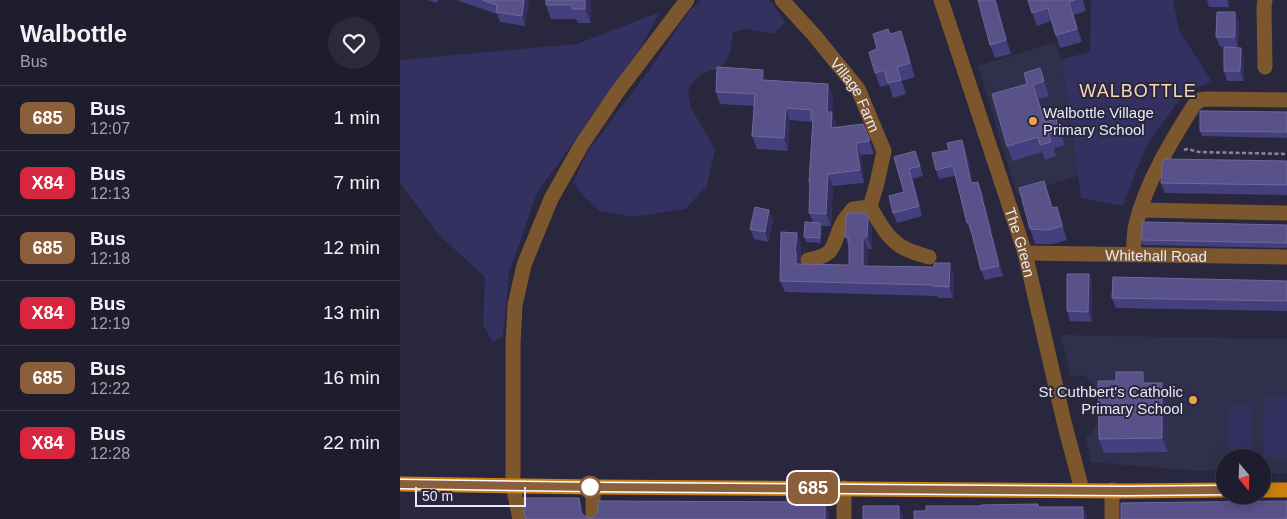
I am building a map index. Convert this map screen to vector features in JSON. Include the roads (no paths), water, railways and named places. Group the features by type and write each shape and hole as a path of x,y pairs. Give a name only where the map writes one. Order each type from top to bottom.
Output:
{"main road":[{"path":"400,484 592,487 1216,490"},
{"path":"1271,490 1287,490"}],"street":[{"path":"520,519 513,486 512,344 515,305 524,265 550,199 582,144 618,91 687,0"},
{"name":"Village Farm","path":"782,0 814,35 858,89 884,151 870,207"},
{"name":"The Green","path":"941,0 1025,253 1065,426 1082,490"},
{"path":"1265,0 1265,67"},
{"path":"1133,255 1135,226 1146,195 1165,152 1194,105 1200,100 1206,99 1287,100"},
{"path":"808,260 824,256 832,250 843,221 853,209 870,207 886,231 900,246 929,257"},
{"path":"1140,210 1287,212"},
{"name":"Whitehall Road","path":"1025,253 1287,257"},
{"path":"592,487 593,519"},
{"path":"844,488 844,519"},
{"path":"1112,490 1112,519"}],"place":[{"name":"Walbottle Village Primary School","path":"1033,121"},
{"name":"St Cuthbert's Catholic Primary School","path":"1193,400"}],"district":[{"name":"WALBOTTLE","path":"1138,91"}]}
